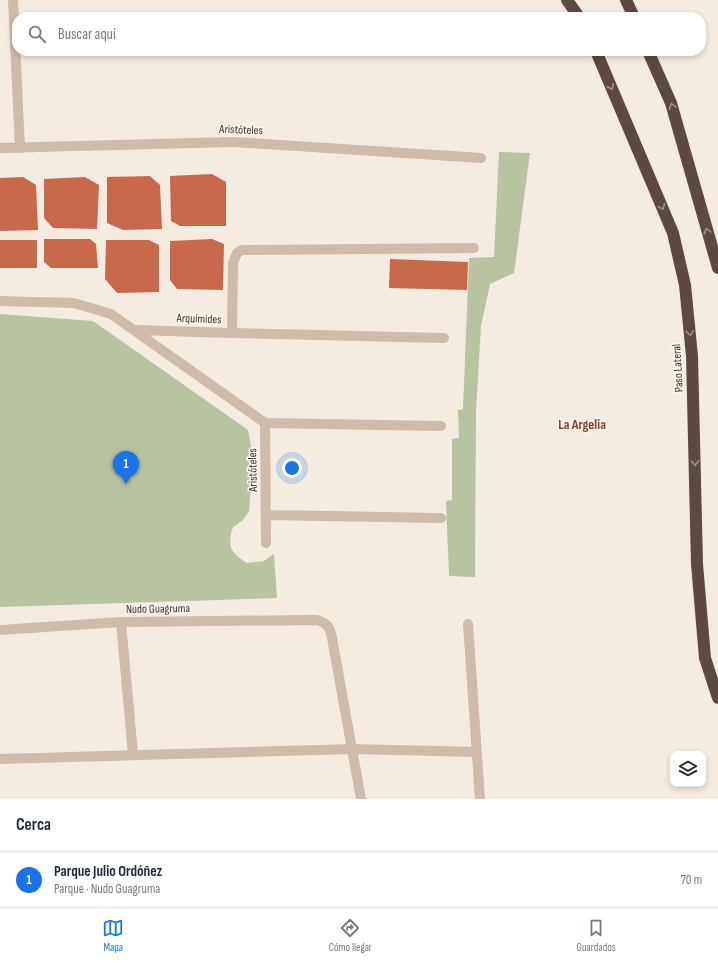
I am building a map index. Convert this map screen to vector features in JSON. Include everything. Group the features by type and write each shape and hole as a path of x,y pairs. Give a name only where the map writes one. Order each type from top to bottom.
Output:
{"highway":[{"path":"567,0 576,12"},
{"path":"626,0 632,12"},
{"name":"Paso Lateral","path":"598,56 673,233 685,285 692,356 698,564 704,650 705,658 718,698"},
{"path":"650,56 671,103 718,268"}],"street":[{"path":"13,0 14,12"},
{"path":"16,56 20,148"},
{"name":"Aristóteles","path":"0,148 233,142 482,158"},
{"name":"Arquímides","path":"136,330 232,333 235,257 237,253 247,249 474,248"},
{"path":"0,301 74,303 111,314 136,330 265,423 441,426"},
{"path":"232,333 444,338"},
{"name":"Aristóteles","path":"265,423 267,515 266,543"},
{"path":"267,515 441,518"},
{"name":"Nudo Guagruma","path":"0,630 121,622 317,620 325,623 330,628 353,749"},
{"path":"121,622 133,754"},
{"path":"468,624 480,799"},
{"path":"353,749 361,799"},
{"path":"0,759 133,754 353,749 476,752"}],"green space":[{"path":"499,152 530,153 514,273 490,284 481,326 476,411 475,577 449,576 446,501 452,500 452,439 459,438 458,410 463,409 469,258 494,257"},
{"path":"0,314 93,321 248,430 253,457 249,511 243,520 233,527 230,544 237,556 247,563 264,561 274,554 277,598 0,607"}],"building":[{"path":"212,174 226,182 226,226 180,226 171,221 170,176"},
{"path":"150,176 160,185 162,229 123,230 107,223 107,177"},
{"path":"23,177 36,185 38,230 0,231 0,178"},
{"path":"85,177 99,185 97,229 53,228 44,218 44,179"},
{"path":"44,239 90,239 96,244 98,268 51,268 44,262"},
{"path":"212,239 224,244 223,290 177,289 170,280 170,241"},
{"path":"0,240 37,240 37,268 0,268"},
{"path":"106,240 149,240 159,245 159,292 117,293 105,279"},
{"path":"390,259 468,262 467,290 389,288"}],"place":[{"name":"Parque Julio Ordóñez","path":"126,484"}],"district":[{"name":"La Argelia","path":"582,424"}]}
